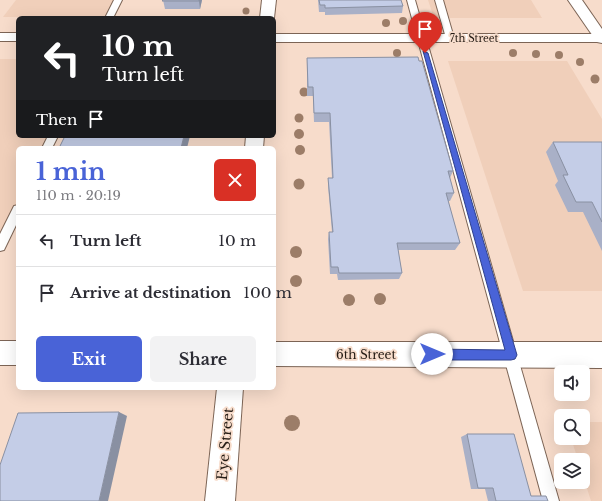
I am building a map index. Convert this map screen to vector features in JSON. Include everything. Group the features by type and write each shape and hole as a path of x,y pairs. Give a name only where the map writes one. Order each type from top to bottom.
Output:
{"street":[{"path":"267,16 269,0"},
{"path":"574,0 602,39"},
{"path":"0,37 16,37"},
{"name":"7th Street","path":"276,38 602,39"},
{"path":"0,353 16,353"},
{"name":"6th Street","path":"276,354 602,355"},
{"name":"Eye Street","path":"220,501 230,390"}],"lane":[{"path":"111,16 118,0"},
{"path":"412,0 421,38 551,501"},
{"path":"439,0 450,38"},
{"path":"0,246 16,213"}],"shaded area":[{"path":"16,0 119,0 111,16 3,17"},
{"path":"428,0 531,0 542,18 434,18"},
{"path":"0,59 16,59 16,138 51,138 48,146 16,146 16,211 0,244"},
{"path":"448,61 567,61 602,119 602,291 523,291"},
{"path":"590,422 602,422 602,501 591,501 587,489 590,489 590,453 576,453 573,445 590,445"}],"building":[{"path":"199,0 199,1 162,1"},
{"path":"319,0 401,0 403,6 325,8 325,5 320,5"},
{"path":"418,57 419,61 422,61 453,171 448,171 454,193 446,193 460,243 397,243 402,273 339,273 338,267 331,267 329,232 333,232 328,178 333,178 330,113 314,113 313,87 308,87 307,58"},
{"path":"64,138 184,138 182,146 60,146"},
{"path":"553,142 602,142 602,222 592,202 576,202 563,175 568,175"},
{"path":"119,412 99,501 0,501 0,465 18,413"},
{"path":"467,434 514,434 531,496 546,496 548,501 496,501 493,488 478,488"}],"route":[{"path":"425,53 511,355 432,354"}]}
